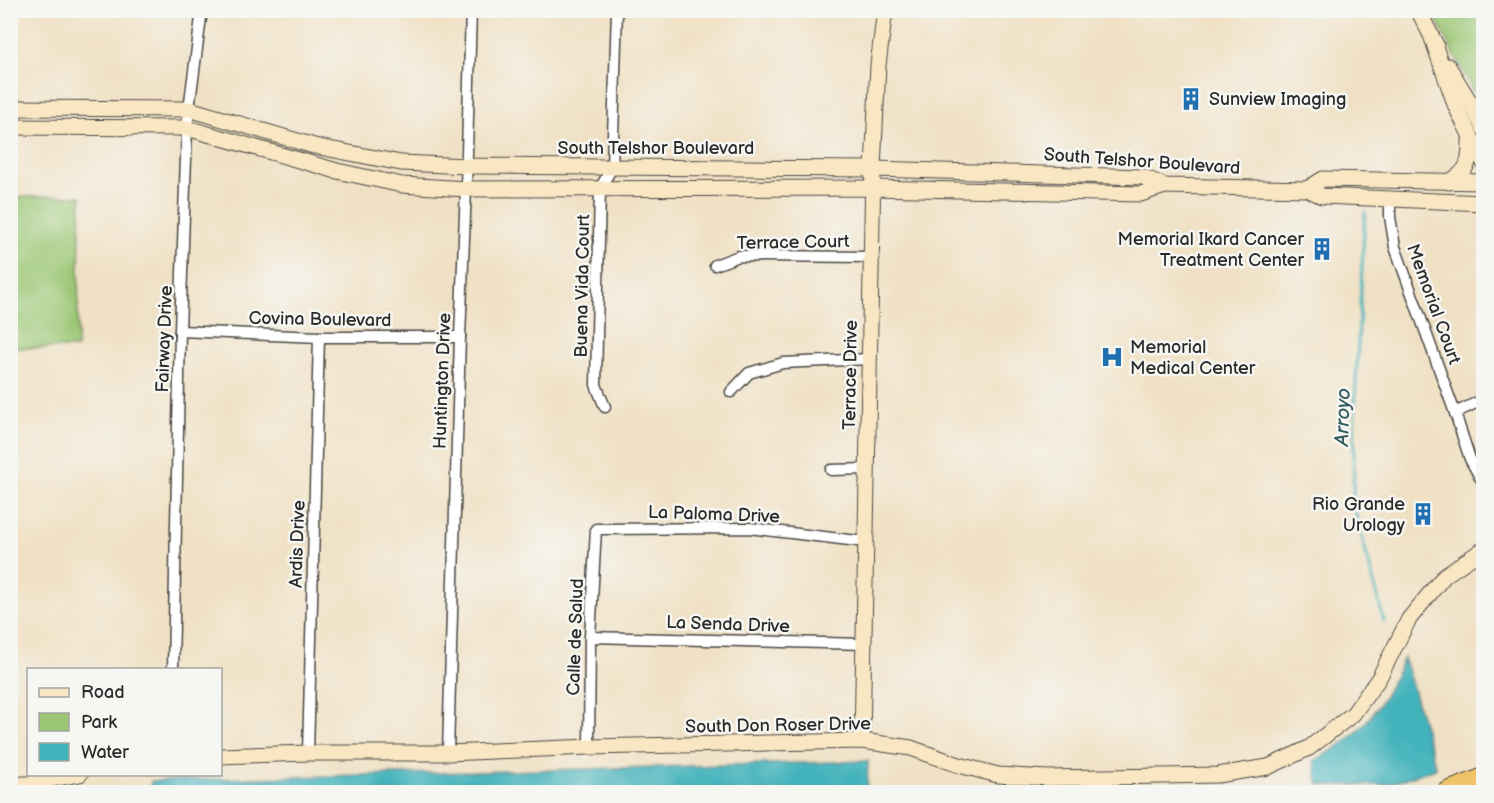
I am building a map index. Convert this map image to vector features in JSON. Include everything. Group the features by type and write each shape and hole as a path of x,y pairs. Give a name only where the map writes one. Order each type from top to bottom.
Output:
{"highway":[{"path":"1448,792 1484,778"}],"main road":[{"name":"Terrace Drive","path":"862,741 872,189 878,65 885,10"},
{"path":"1418,10 1431,38 1456,107 1477,133 1484,163"},
{"name":"South Telshor Boulevard","path":"10,108 189,109 314,146 401,163 612,168 873,169 1143,177 1165,186"},
{"name":"South Telshor Boulevard","path":"10,127 188,128 348,174 402,185 466,189 872,189 1141,194 1165,186 1307,189 1322,196 1484,203"},
{"path":"1449,182 1467,167 1477,133"},
{"path":"1099,193 1100,176"},
{"name":"South Telshor Boulevard","path":"1307,189 1323,179 1484,182"},
{"name":"South Don Roser Drive","path":"222,756 308,753 448,753 589,747 862,741 912,748 958,765 998,775 1048,778 1218,775 1268,767 1310,748 1353,714 1379,678 1409,619 1444,575 1484,549"},
{"path":"10,784 26,784 69,776"}],"street":[{"name":"Fairway Drive","path":"173,668 180,330 188,128 202,10"},
{"name":"Huntington Drive","path":"448,753 471,10"},
{"path":"612,168 617,10"},
{"name":"Buena Vida Court","path":"605,407 596,385 600,188 612,168"},
{"name":"Memorial Court","path":"1390,200 1395,247 1470,459 1484,483"},
{"name":"Terrace Court","path":"716,265 739,256 871,257"},
{"name":"Covina Boulevard","path":"180,330 319,337 460,337"},
{"name":"Ardis Drive","path":"308,753 319,337"},
{"path":"731,392 749,373 783,363 869,359"},
{"path":"1455,414 1484,399"},
{"path":"831,470 867,469"},
{"name":"La Paloma Drive","path":"596,528 749,528 866,542"},
{"name":"Calle de Salud","path":"589,747 590,637 596,528"},
{"name":"La Senda Drive","path":"590,637 864,644"}],"green space":[{"path":"1432,11 1483,11 1483,111"},
{"path":"81,196 77,348 11,348 11,197"}],"water":[{"path":"1404,658 1436,768 1383,785 1319,785 1314,761 1342,744 1366,722 1382,700"},
{"path":"868,761 867,792 151,792 151,781"}],"waterway":[{"name":"Arroyo","path":"1365,212 1355,399 1353,503 1384,621"}],"place":[{"name":"Sunview Imaging","path":"1191,99"},
{"name":"Memorial Ikard Cancer Treatment Center","path":"1322,249"},
{"name":"Memorial Medical Center","path":"1112,357"},
{"name":"Rio Grande Urology","path":"1423,514"}]}
